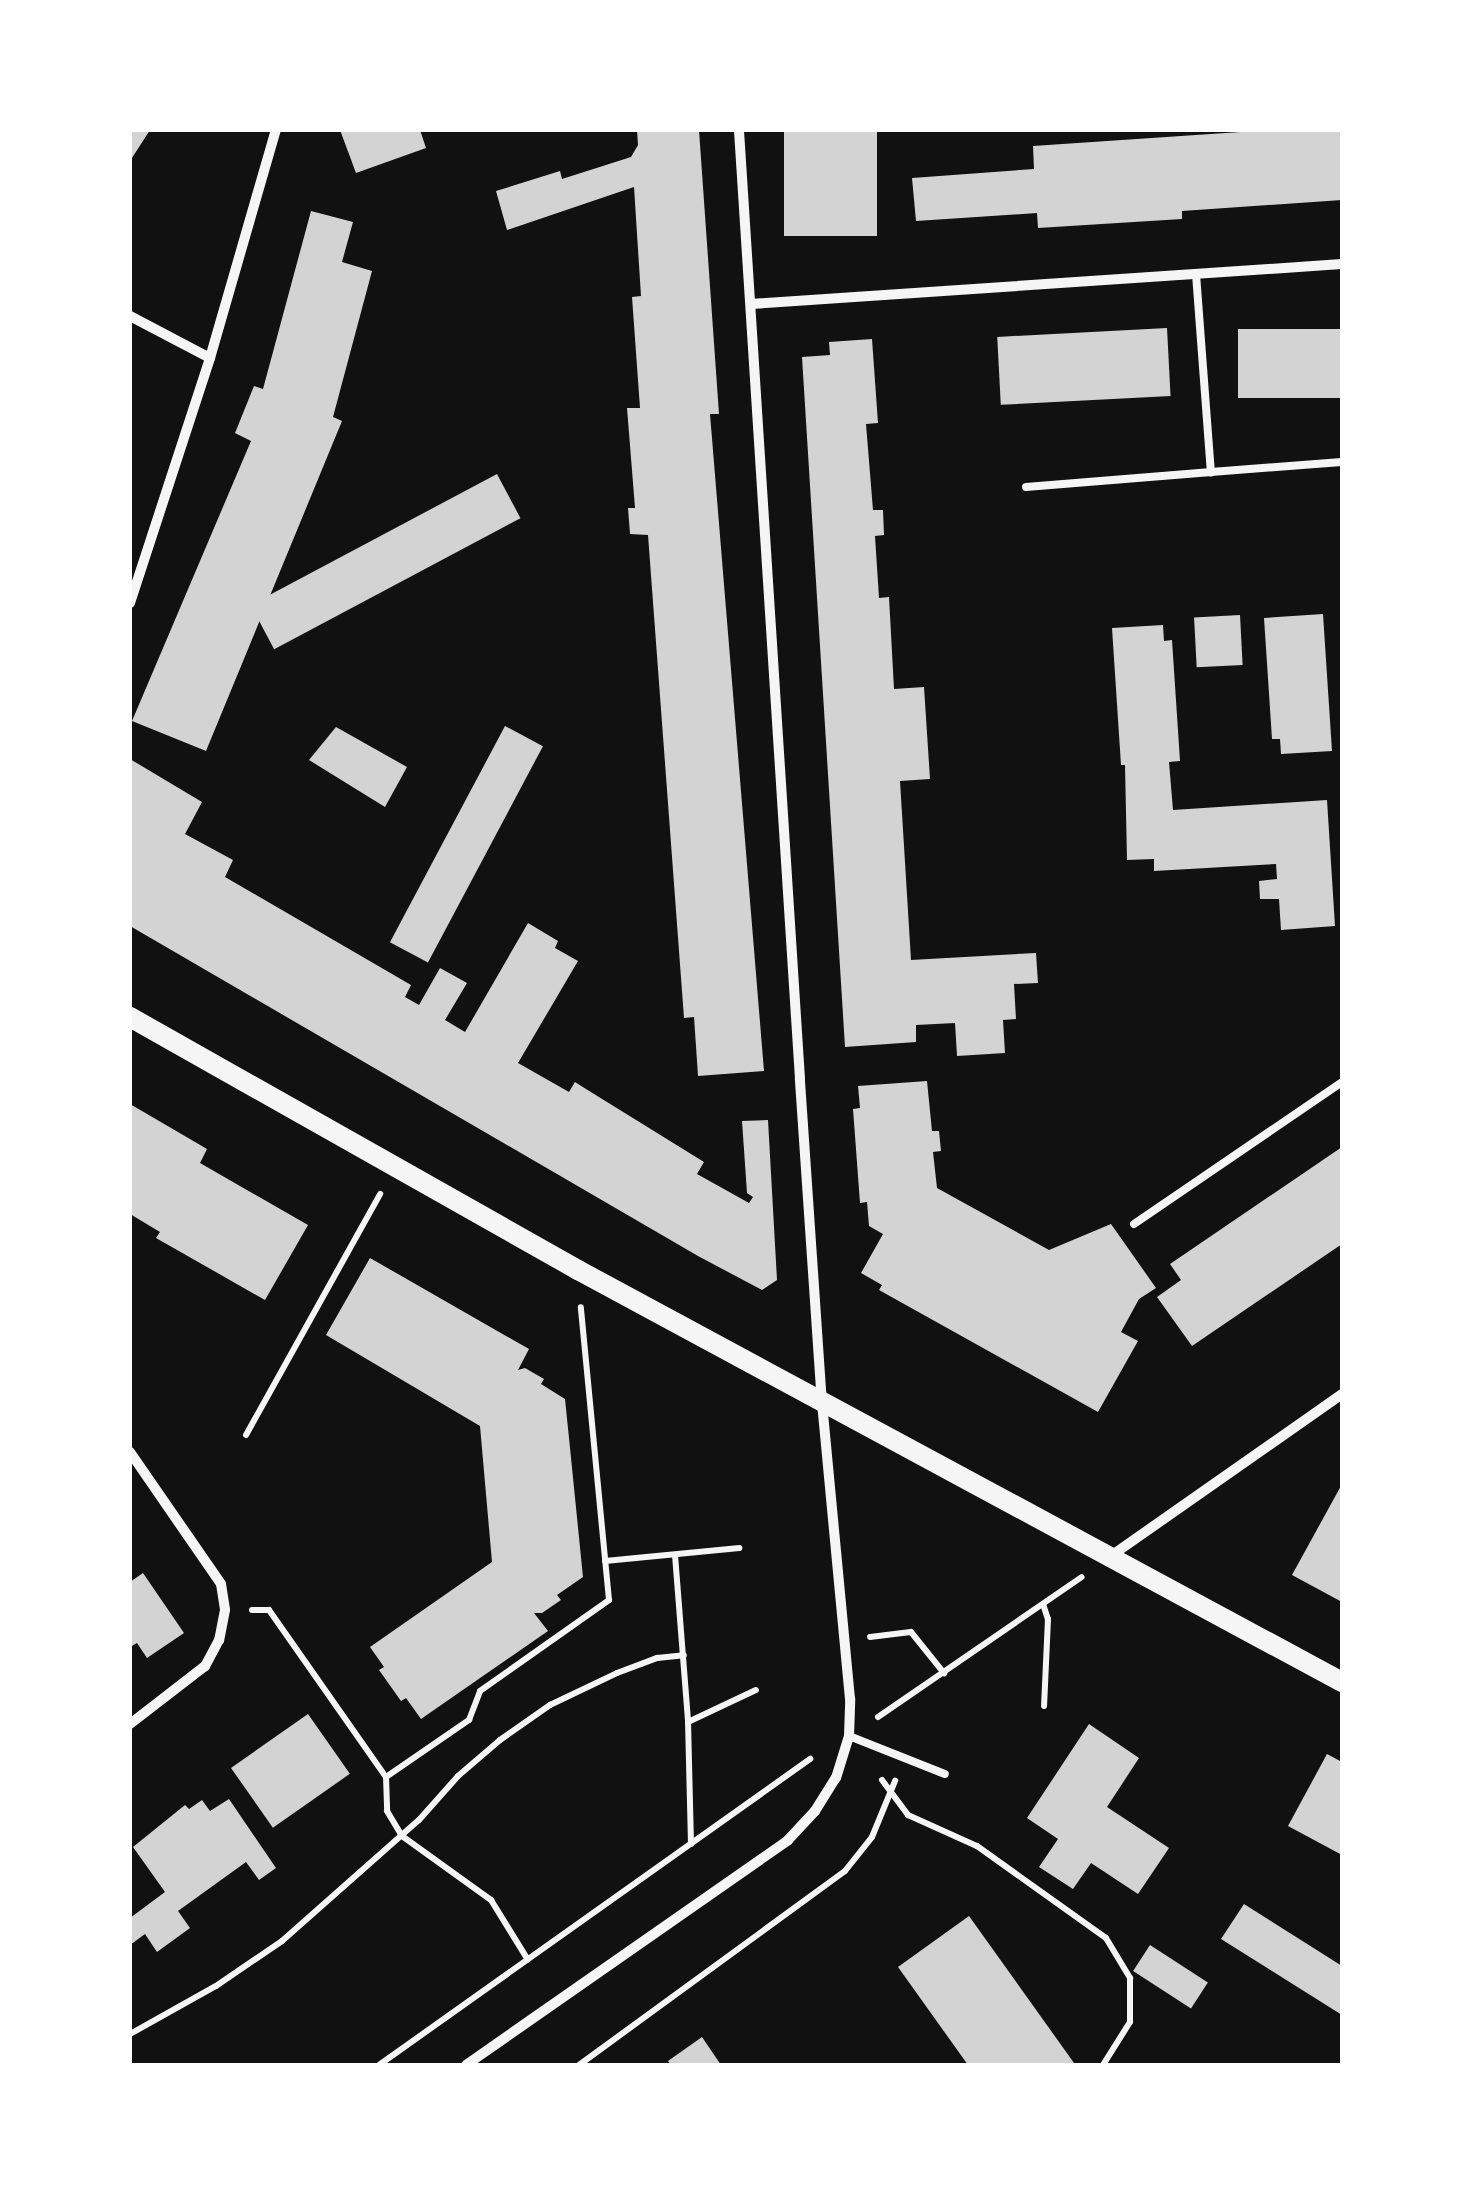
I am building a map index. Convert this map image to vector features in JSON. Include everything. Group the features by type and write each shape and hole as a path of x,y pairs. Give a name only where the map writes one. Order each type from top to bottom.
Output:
{"main road":[{"path":"130,1017 822,1404 1342,1682"}],"street":[{"path":"130,603 210,358 276,130"},
{"path":"466,2065 788,1840 815,1811 836,1778 849,1736 822,1404 740,130"},
{"path":"751,304 1342,264"},
{"path":"130,316 210,358"},
{"path":"1108,1559 1342,1394"},
{"path":"130,1452 220,1584 225,1610 219,1640 205,1666 130,1724"}],"lane":[{"path":"1196,274 1212,472"},
{"path":"1026,487 1342,462"},
{"path":"1134,1224 1342,1082"},
{"path":"849,1736 945,1774"}],"path":[{"path":"246,1435 395,1167"},
{"path":"386,1777 469,1720 480,1692 609,1600 578,1270"},
{"path":"605,1561 740,1548"},
{"path":"675,1555 688,1722 691,1845"},
{"path":"1104,2065 1130,2022 1130,1978 1106,1938 976,1846 908,1815 849,1736 1108,1559"},
{"path":"1043,1604 1048,1619 1044,1706"},
{"path":"225,1610 269,1610 386,1777 387,1811 402,1836 491,1900 528,1960"},
{"path":"844,1640 911,1632 944,1673"},
{"path":"130,2034 216,1986 282,1941 402,1836 458,1776 550,1706 657,1658 684,1656"},
{"path":"688,1722 756,1690"},
{"path":"580,2065 846,1871 872,1837 893,1794 898,1756 886,1712"},
{"path":"379,2065 809,1763 813,1749"}],"building":[{"path":"130,130 150,130 130,161"},
{"path":"340,130 420,130 426,148 356,173"},
{"path":"637,130 699,130 719,414 710,414 764,1071 698,1076 694,1017 684,1018 648,535 630,534 628,508 635,508 627,408 640,408 632,297 641,296 634,187 507,230 496,191 560,171 562,179 631,157 638,145"},
{"path":"784,130 877,130 877,236 784,236"},
{"path":"1270,130 1342,130 1342,200 1182,211 1182,219 1038,228 1037,213 916,221 912,178 1034,169 1033,146"},
{"path":"311,211 353,222 342,262 372,271 333,417 342,421 206,751 132,721 251,441 235,433 254,386 263,389"},
{"path":"1167,328 1171,396 1001,405 997,337"},
{"path":"1238,329 1342,329 1342,398 1238,398"},
{"path":"872,339 878,423 866,424 873,510 883,510 884,535 875,536 879,598 889,597 894,689 924,687 930,779 900,781 911,960 1036,953 1038,983 1014,984 1016,1019 1003,1020 1005,1053 957,1056 955,1023 916,1025 916,1042 845,1047 802,357 830,355 829,342"},
{"path":"497,474 520,518 274,649 251,605"},
{"path":"1323,614 1332,751 1281,754 1280,739 1272,739 1264,618"},
{"path":"1240,615 1243,665 1197,667 1194,617"},
{"path":"1163,625 1164,641 1172,640 1180,761 1169,762 1173,810 1327,800 1335,926 1281,930 1279,899 1260,899 1259,881 1277,879 1276,864 1154,871 1154,859 1127,860 1125,765 1121,765 1112,628"},
{"path":"505,726 543,746 428,963 390,942"},
{"path":"336,727 407,767 385,807 309,760"},
{"path":"130,759 202,802 185,834 233,860 225,877 411,985 405,997 419,1005 440,968 467,983 445,1020 465,1032 528,923 558,941 555,948 578,961 518,1063 569,1092 575,1082 704,1162 697,1174 749,1203 753,1197 747,1193 742,1121 768,1120 777,1280 762,1290 698,1256 130,926"},
{"path":"927,1081 932,1131 939,1131 941,1151 933,1152 937,1188 1049,1250 1111,1224 1156,1288 1139,1299 1121,1332 1138,1341 1098,1412 879,1290 882,1285 861,1273 883,1234 869,1226 867,1202 860,1203 853,1109 860,1108 858,1086"},
{"path":"130,1104 207,1149 200,1163 308,1225 265,1300 156,1238 160,1232 130,1214"},
{"path":"1342,1147 1342,1244 1192,1346 1157,1297 1181,1280 1170,1264"},
{"path":"370,1258 529,1349 518,1370 525,1368 544,1379 541,1384 565,1399 583,1577 557,1595 561,1600 542,1613 534,1613 548,1631 421,1719 406,1698 401,1701 379,1670 384,1667 370,1647 492,1562 480,1426 326,1335"},
{"path":"1342,1484 1342,1602 1292,1575"},
{"path":"143,1573 184,1633 147,1658 137,1643 130,1647 130,1582"},
{"path":"308,1714 350,1774 273,1828 231,1768"},
{"path":"1089,1724 1139,1758 1107,1807 1169,1848 1138,1894 1091,1863 1073,1889 1039,1867 1058,1839 1027,1818"},
{"path":"1327,1754 1342,1762 1342,1855 1288,1826"},
{"path":"229,1799 276,1868 259,1880 246,1862 178,1911 190,1928 157,1952 145,1934 130,1945 130,1918 165,1892 133,1847 185,1805 189,1809 202,1800 210,1811"},
{"path":"1244,1904 1342,1966 1342,2015 1221,1939"},
{"path":"969,1916 1074,2063 968,2065 898,1967"},
{"path":"1150,1945 1208,1983 1191,2009 1133,1971"},
{"path":"702,2037 721,2065 671,2065 668,2061"}]}
